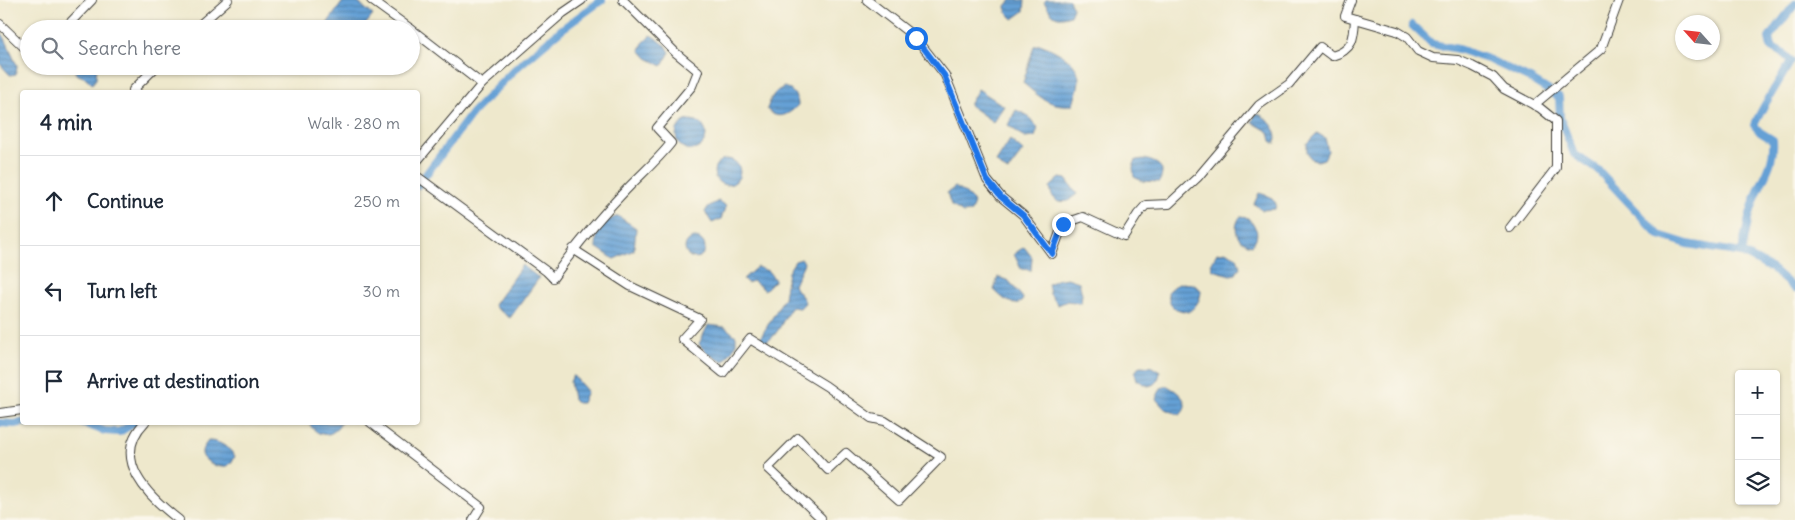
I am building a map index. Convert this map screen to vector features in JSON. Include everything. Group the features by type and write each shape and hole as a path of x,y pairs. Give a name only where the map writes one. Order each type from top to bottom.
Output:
{"street":[{"path":"73,20 92,0"},
{"path":"205,20 228,0"},
{"path":"371,0 399,20"},
{"path":"420,158 482,84 563,12 582,0"},
{"path":"420,178 553,278 594,223 659,159 671,143 656,128 692,86 698,71 676,54 623,0"},
{"path":"867,0 916,38 944,75 987,180 1001,197 1023,215 1052,254 1063,224 1083,216 1124,236 1146,205 1169,204 1198,177 1259,105 1289,84 1320,47 1332,56 1343,53 1354,38 1355,20"},
{"path":"1352,0 1345,16 1397,32 1407,37 1418,51 1433,58 1458,60 1472,66 1493,77 1504,89 1534,105 1556,121 1556,168 1510,228"},
{"path":"1534,105 1601,49 1619,0"},
{"path":"0,24 20,43"},
{"path":"420,36 482,84"},
{"path":"136,90 149,75"},
{"path":"573,249 630,286 700,319 682,339 724,373 750,339 826,386 871,418 885,421 941,457 899,500 846,453 828,470 798,438 768,468 821,518"},
{"path":"0,413 20,410"},
{"path":"142,425 131,447 131,462 135,475 158,504 179,520"},
{"path":"374,425 481,507 473,520"}],"water":[{"path":"344,0 355,0 373,15 369,20 330,20"},
{"path":"1011,0 1025,0 1024,11 1013,19 1007,13 1006,6"},
{"path":"1046,0 1069,0 1073,8 1070,15 1057,17 1049,10 1044,2"},
{"path":"0,31 17,65 16,74 10,75 0,64"},
{"path":"651,35 665,45 670,52 662,66 647,58 640,50 643,43"},
{"path":"1040,44 1052,49 1070,61 1078,72 1078,89 1073,105 1051,103 1040,97 1023,83 1034,46"},
{"path":"78,75 96,75 92,84 86,78"},
{"path":"784,87 794,94 798,105 791,112 779,116 767,109 773,96"},
{"path":"978,89 1004,106 993,122 969,105"},
{"path":"1016,110 1027,115 1038,128 1035,137 1025,138 1008,125"},
{"path":"1256,113 1272,125 1276,134 1275,144 1271,141 1269,132 1252,122"},
{"path":"691,120 702,124 706,135 702,146 691,150 680,146 676,135 680,124"},
{"path":"1317,133 1325,138 1328,151 1324,159 1318,161 1312,160 1307,152 1307,143"},
{"path":"1010,140 1023,151 1008,171 996,162"},
{"path":"727,159 736,163 740,172 736,181 727,185 718,181 714,172 718,163"},
{"path":"1145,159 1154,162 1162,169 1159,182 1142,181 1134,177 1133,167 1136,160"},
{"path":"1060,178 1066,179 1077,194 1068,201 1058,202 1052,196 1050,187"},
{"path":"955,187 974,202 971,212 963,213 951,205 947,193"},
{"path":"1259,193 1269,196 1276,203 1275,209 1262,210 1254,204"},
{"path":"718,201 726,206 721,219 712,223 705,212 708,207"},
{"path":"618,216 636,228 634,250 614,259 596,247 598,225"},
{"path":"1240,217 1248,218 1255,228 1257,234 1252,245 1243,241 1237,234 1236,226"},
{"path":"695,238 702,241 705,248 702,255 695,258 688,255 685,248 688,241"},
{"path":"1024,247 1032,257 1031,270 1021,269 1014,254"},
{"path":"1227,252 1237,257 1240,267 1236,274 1230,275 1213,270 1211,264 1217,253"},
{"path":"802,259 804,263 794,285 805,303 800,308 792,307 771,339 766,342 759,340 784,298 788,272 795,261"},
{"path":"522,265 539,278 510,318 494,305"},
{"path":"757,267 768,271 775,280 765,290 753,281 747,283 743,279"},
{"path":"998,277 1009,281 1023,298 1022,302 1014,304 1004,299 994,290"},
{"path":"1067,278 1079,282 1082,294 1081,303 1067,301 1058,305 1050,294 1048,284"},
{"path":"1182,283 1193,284 1201,290 1198,302 1189,312 1176,309 1169,301 1168,291"},
{"path":"708,325 725,327 736,336 736,345 724,362 710,355 699,344"},
{"path":"1140,366 1152,367 1160,372 1155,383 1148,386 1137,380 1135,372"},
{"path":"573,375 587,391 582,403 577,403 573,399 570,382"},
{"path":"1167,386 1176,391 1184,402 1184,411 1180,415 1165,409 1156,399 1161,388"},
{"path":"310,425 340,425 329,434 321,434"},
{"path":"208,441 220,443 227,447 235,456 230,464 220,467 205,459 202,451"}],"waterway":[{"path":"420,182 473,112 514,70 562,29 602,0"},
{"path":"1742,253 1750,212 1770,164 1773,149 1773,140 1760,132 1754,125 1791,61 1784,54 1771,47 1769,38 1795,4"},
{"path":"1412,25 1432,44 1458,49 1490,60 1530,79 1559,97 1560,118 1574,154 1598,170 1659,235 1688,244 1742,253 1772,269 1795,289"},
{"path":"0,423 20,423"},
{"path":"88,425 105,431 119,432 131,425"}],"route":[{"path":"916,38 944,75 966,124 987,180 1001,197 1023,215 1052,254 1063,224"}]}
